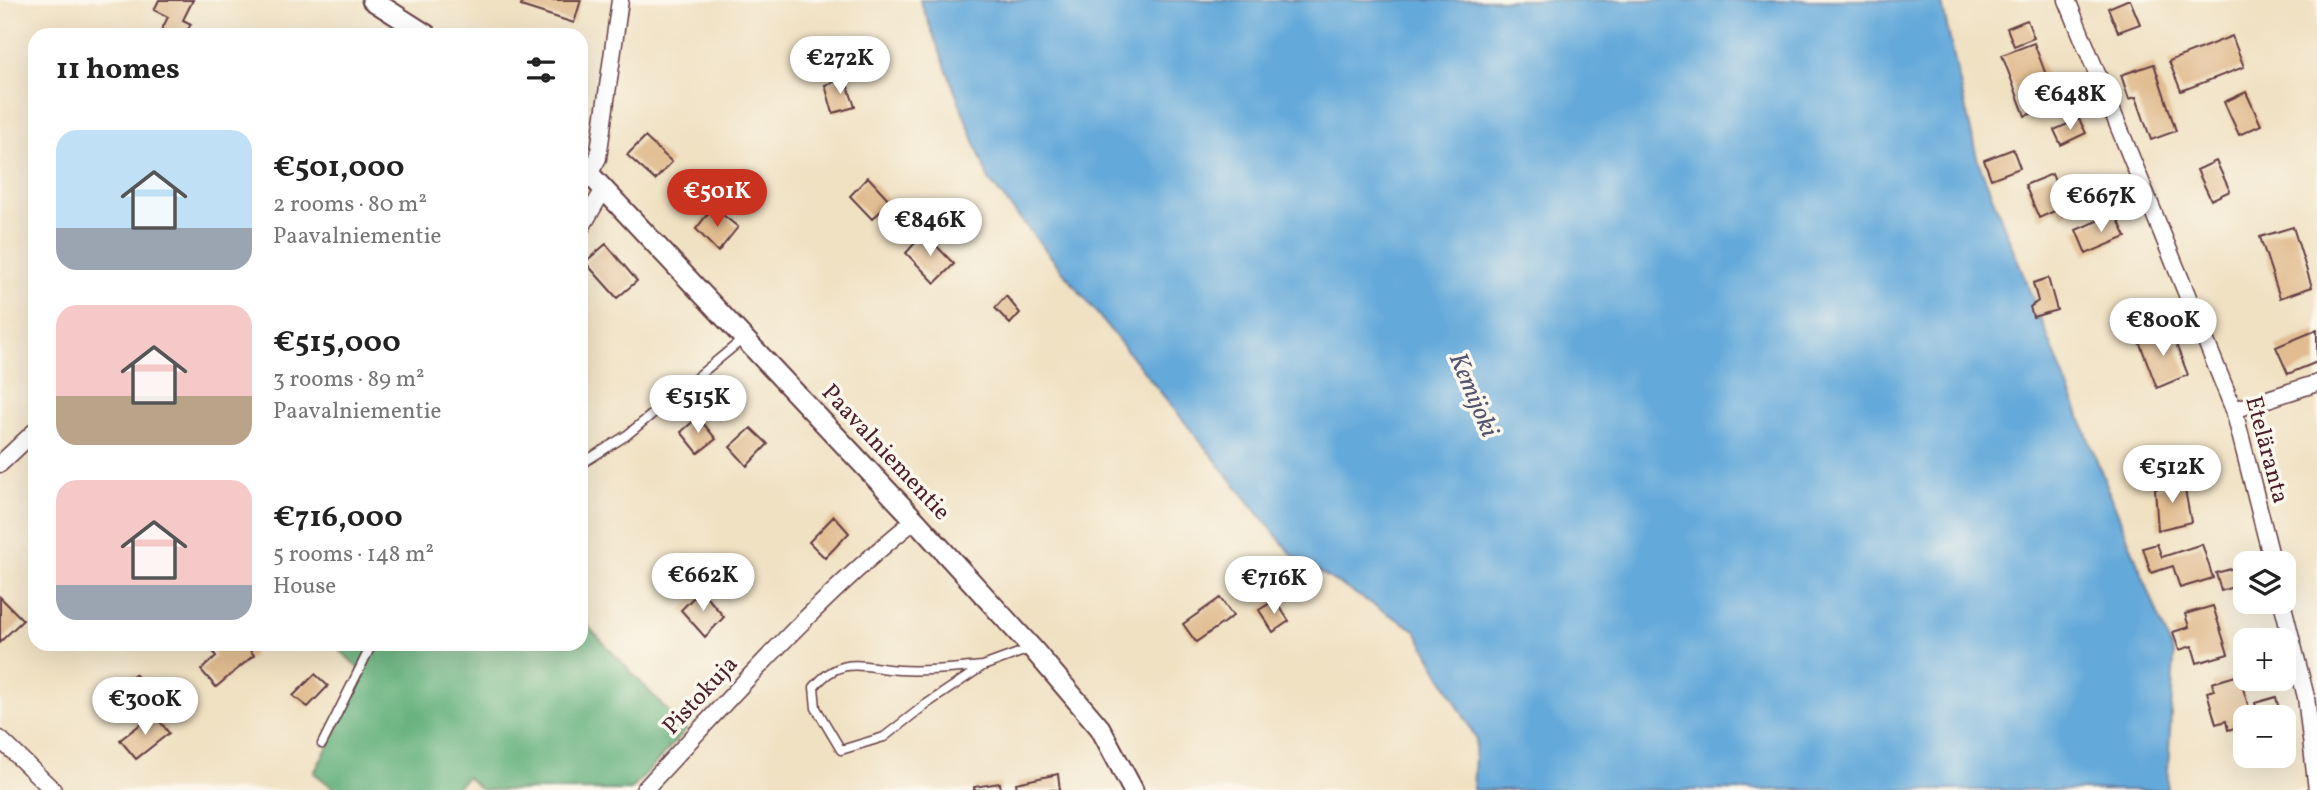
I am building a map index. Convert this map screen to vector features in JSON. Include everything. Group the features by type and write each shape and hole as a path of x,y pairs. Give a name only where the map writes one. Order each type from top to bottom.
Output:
{"street":[{"path":"372,0 416,28"},
{"path":"588,166 598,158 620,0"},
{"name":"Eteläranta","path":"2067,0 2234,410 2270,551"},
{"name":"Paavalniementie","path":"588,172 915,520 1032,649 1100,728 1133,790"},
{"path":"588,216 604,189"},
{"path":"2234,410 2317,383"},
{"path":"0,464 28,438"},
{"name":"Pistokuja","path":"644,790 872,554 915,520"},
{"path":"2285,614 2306,697 2316,790"},
{"path":"0,739 53,790"}],"lane":[{"path":"588,460 627,435 743,339"},
{"path":"983,666 900,670 861,664 827,672 814,687 816,708 841,750 884,737 925,705 983,666 1032,649"},
{"path":"322,744 368,651"}],"green space":[{"path":"588,626 686,730 631,790 482,790 467,777 453,790 336,790 314,773 365,675 341,651 588,651"}],"water":[{"name":"Kemijoki","path":"920,0 1941,0 1977,158 2174,655 2167,790 1473,790 1476,738 1415,630 1293,556 989,180"}],"building":[{"path":"159,0 193,0 183,20 191,24 189,28 162,28 168,17 154,10"},
{"path":"523,0 581,0 574,23 521,6"},
{"path":"2130,0 2140,24 2118,32 2108,8"},
{"path":"2027,20 2034,38 2014,46 2007,28"},
{"path":"2232,36 2244,67 2181,91 2169,61"},
{"path":"2034,43 2057,104 2025,116 2002,55"},
{"path":"2154,64 2176,131 2151,140 2136,97 2129,99 2121,75"},
{"path":"845,78 855,107 833,113 825,85"},
{"path":"2246,92 2261,125 2239,135 2224,102"},
{"path":"2079,119 2086,133 2061,145 2054,130"},
{"path":"645,137 672,162 655,180 627,155"},
{"path":"2013,149 2020,168 1991,179 1984,160"},
{"path":"2216,161 2230,191 2211,200 2197,170"},
{"path":"2052,174 2060,194 2065,192 2071,209 2063,216 2059,209 2039,218 2025,185"},
{"path":"868,177 891,202 872,219 850,196"},
{"path":"713,207 738,227 718,252 696,229"},
{"path":"2115,213 2126,237 2086,254 2076,230"},
{"path":"2293,227 2312,287 2280,298 2260,237"},
{"path":"924,233 954,264 935,283 906,253"},
{"path":"606,244 637,281 617,298 588,265 588,259"},
{"path":"2048,278 2057,310 2033,317 2030,307 2038,301 2033,283"},
{"path":"1006,296 1020,313 1010,324 995,308"},
{"path":"2170,329 2188,375 2157,388 2139,341"},
{"path":"2317,330 2317,362 2288,374 2276,347"},
{"path":"698,417 716,439 698,453 681,432"},
{"path":"751,428 768,444 747,466 730,447"},
{"path":"2183,479 2191,522 2158,530 2155,489"},
{"path":"834,516 849,533 825,558 809,542"},
{"path":"2157,544 2162,557 2202,544 2213,578 2180,588 2173,566 2151,573 2143,548"},
{"path":"2233,568 2233,587 2221,591 2216,573"},
{"path":"701,590 724,617 705,637 681,610"},
{"path":"0,597 23,620 0,642"},
{"path":"1220,598 1233,616 1196,642 1183,624"},
{"path":"1275,600 1289,621 1273,632 1259,610"},
{"path":"2213,606 2228,654 2197,663 2192,646 2179,650 2173,632 2189,627 2185,614"},
{"path":"212,651 251,651 254,655 216,687 201,670 216,656"},
{"path":"135,674 151,693 142,701 126,681"},
{"path":"315,674 328,686 308,707 293,696"},
{"path":"2233,677 2233,691 2244,691 2248,705 2233,705 2233,729 2228,730 2226,721 2216,724 2207,692 2214,690 2212,683"},
{"path":"2276,697 2278,705 2256,705"},
{"path":"154,714 169,733 136,759 120,740"},
{"path":"1058,774 1060,790 1017,790 1016,783"},
{"path":"1000,783 1001,790 974,790 974,787"}]}
